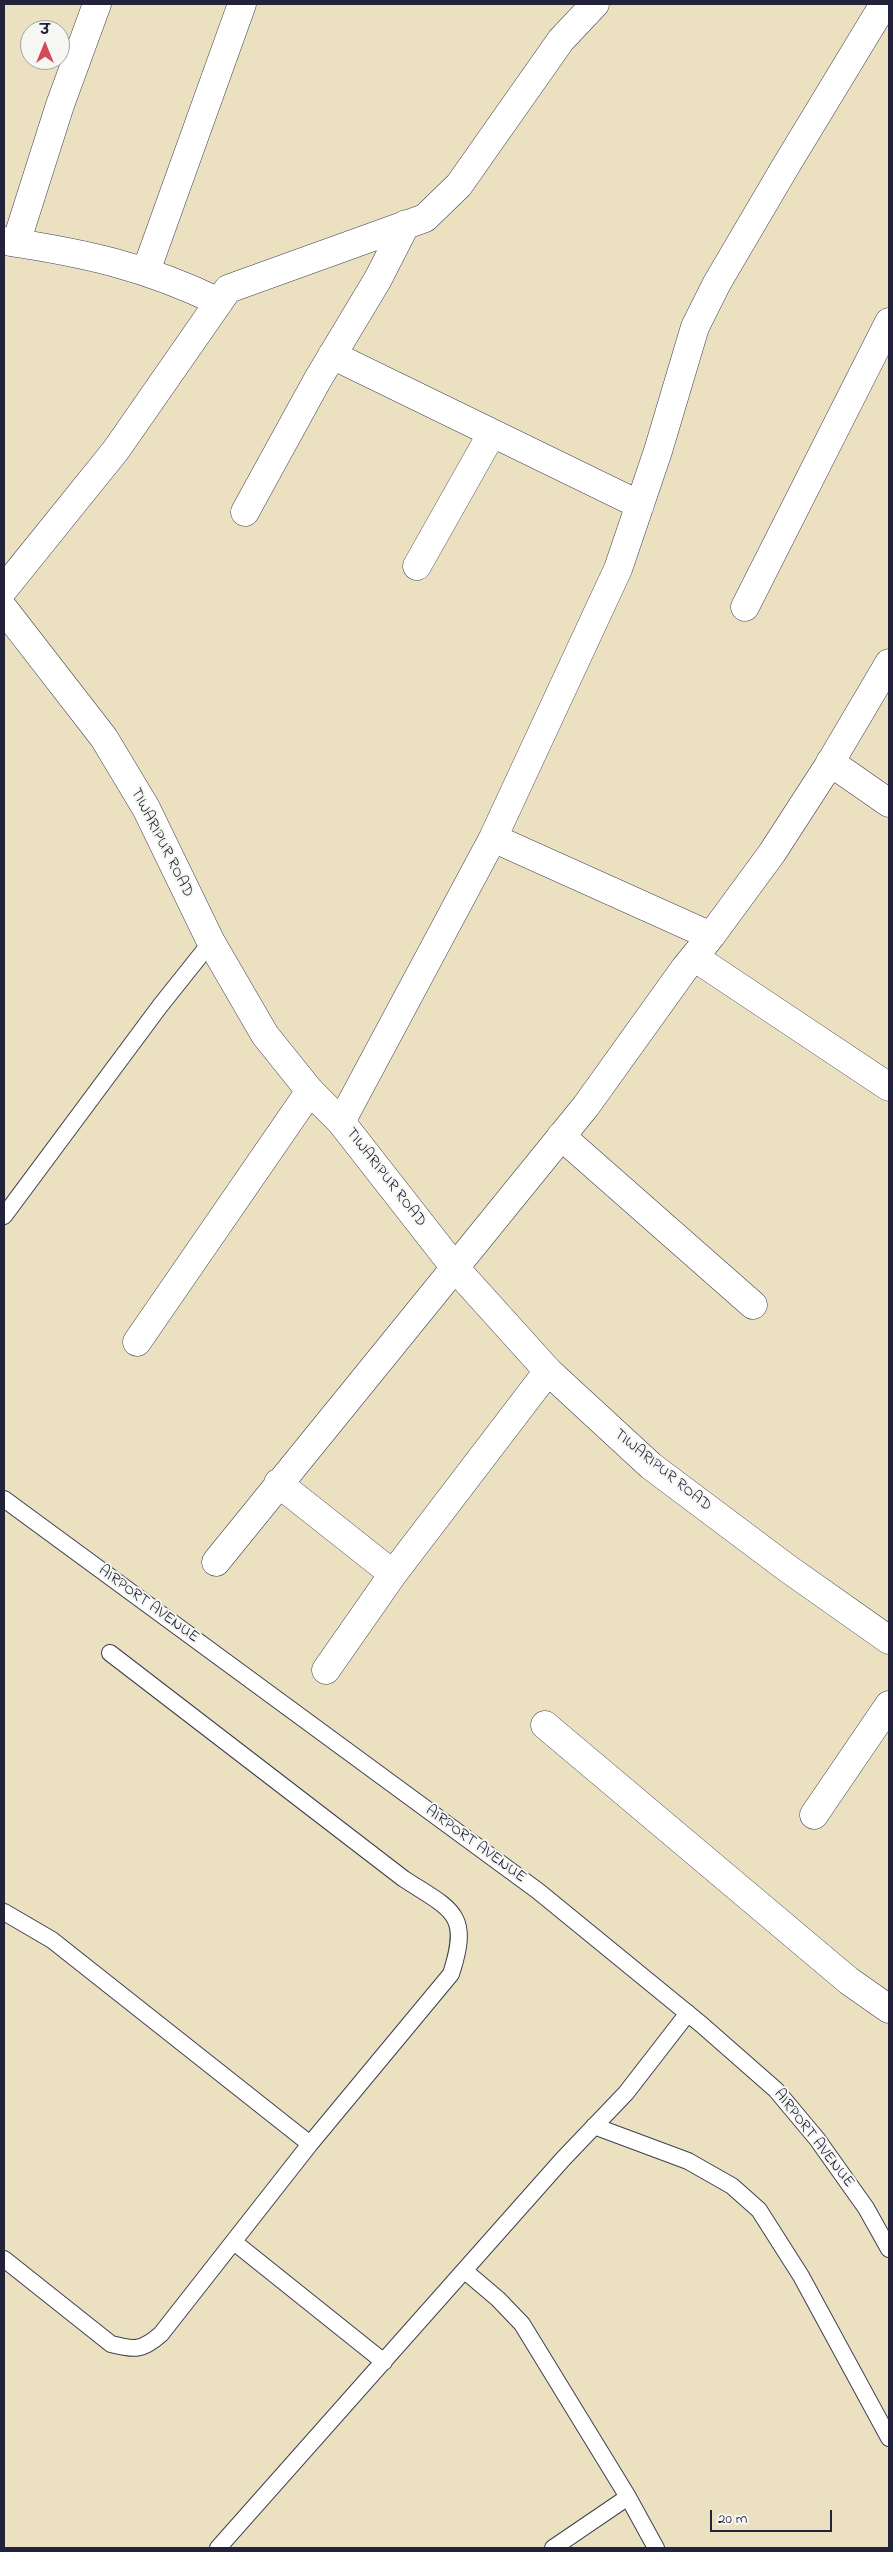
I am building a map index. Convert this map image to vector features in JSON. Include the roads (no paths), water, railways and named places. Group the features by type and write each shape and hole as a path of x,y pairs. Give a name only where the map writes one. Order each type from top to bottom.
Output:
{"street":[{"path":"98,4 10,242 117,262 175,281 219,302"},
{"path":"146,271 242,4"},
{"path":"4,589 116,450 228,290 425,218 459,185 561,40 595,4"},
{"path":"341,1122 493,838 618,569 700,318 717,283 884,4"},
{"path":"245,512 332,355 378,279 406,224"},
{"path":"745,607 889,322"},
{"path":"332,355 640,505"},
{"path":"417,566 492,433"},
{"name":"TIWARIPUR ROAD","path":"4,609 104,738 146,808 211,942 266,1035 310,1091 341,1122 456,1269 548,1371 651,1466 787,1568 889,1640"},
{"path":"216,1562 278,1483 456,1269 586,1106 772,853 830,762 889,662"},
{"path":"830,762 889,802"},
{"path":"493,838 703,947 889,1087"},
{"path":"137,1342 310,1091"},
{"path":"561,1136 753,1305"},
{"path":"326,1670 393,1574 548,1371"},
{"path":"278,1483 393,1574"},
{"path":"814,1815 889,1705"},
{"path":"545,1725 849,1980 889,2009"}],"lane":[{"path":"4,1216 160,1006 211,942"},
{"name":"AIRPORT AVENUE","path":"4,1499 538,1891 688,2013 776,2090 817,2139 845,2177 866,2208 889,2249"},
{"path":"4,2259 110,2344 131,2349 148,2345 161,2334 310,2144 451,1974 460,1947 458,1924 447,1907 404,1879 110,1653"},
{"path":"4,1912 52,1940 310,2144"},
{"path":"218,2548 594,2126 626,2093 688,2013"},
{"path":"594,2126 688,2161 732,2186 759,2210 801,2276 889,2438"},
{"path":"234,2242 384,2362"},
{"path":"464,2271 498,2299 522,2324 628,2497 656,2548"},
{"path":"553,2548 628,2497"}]}
